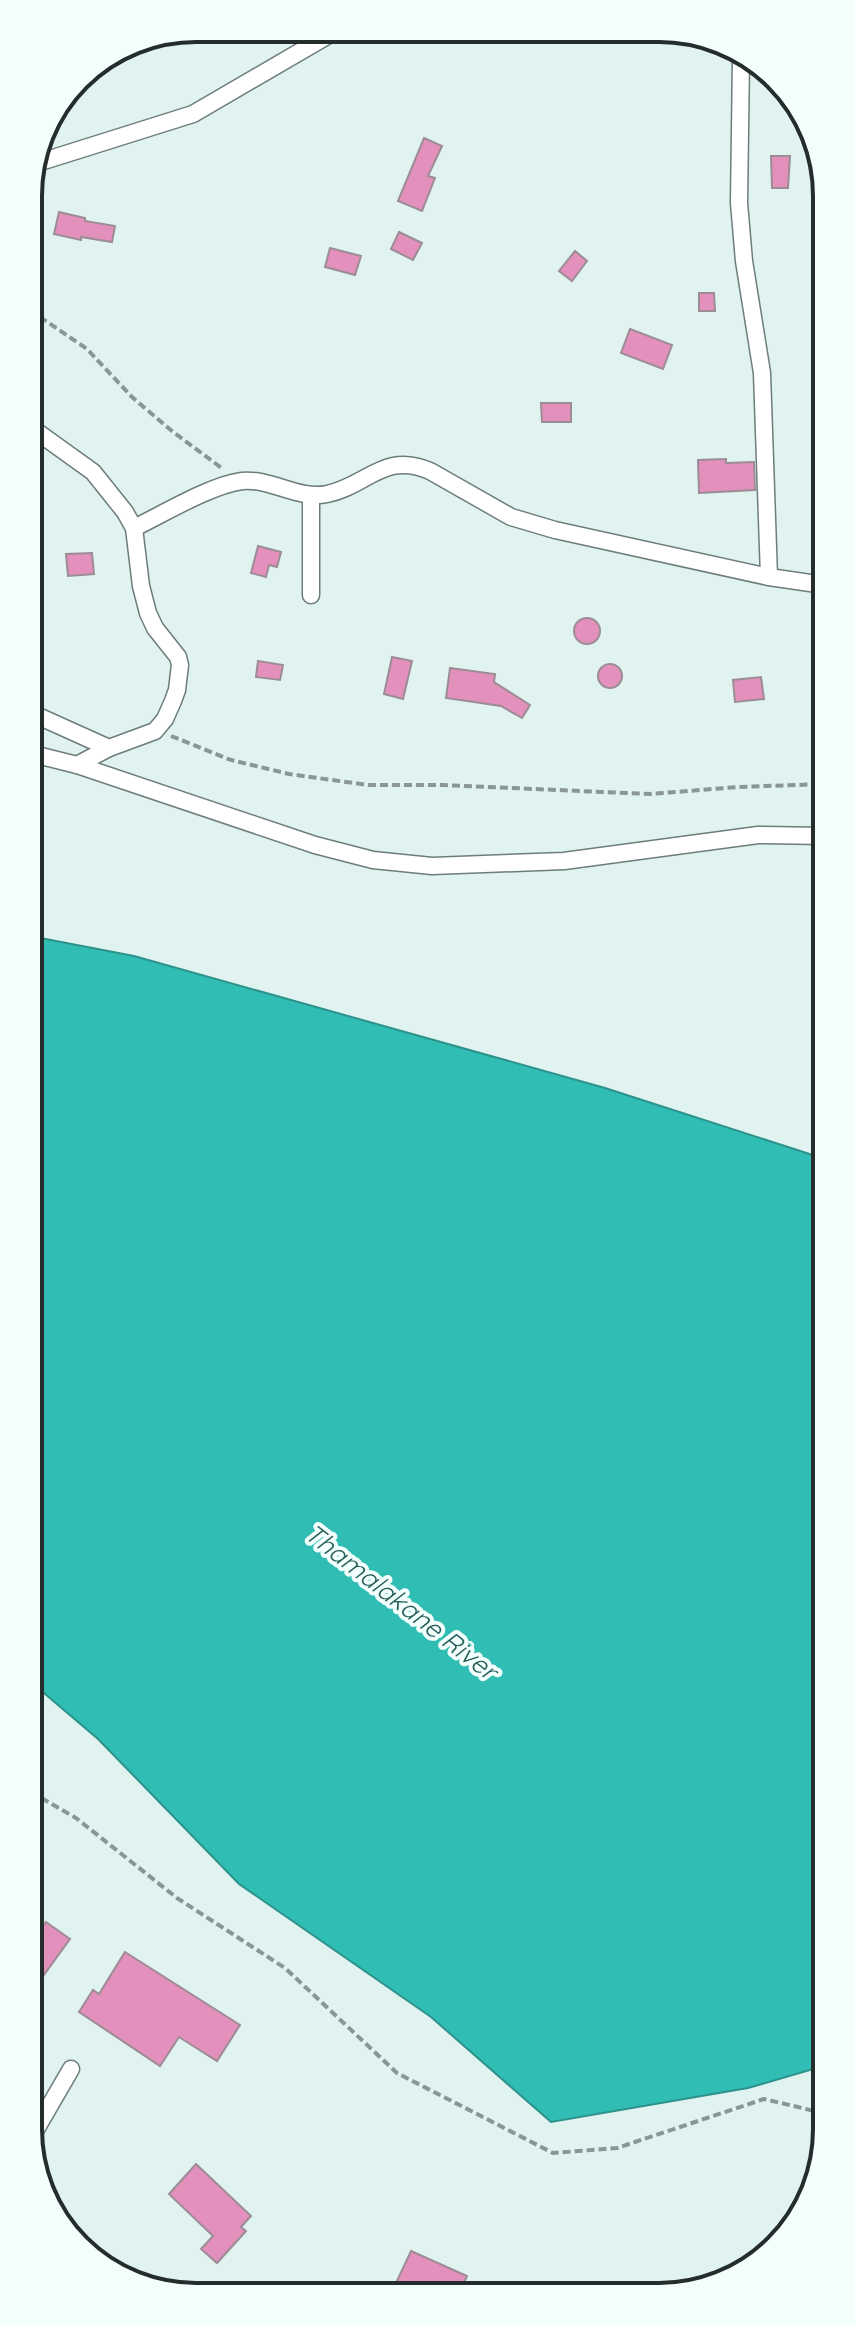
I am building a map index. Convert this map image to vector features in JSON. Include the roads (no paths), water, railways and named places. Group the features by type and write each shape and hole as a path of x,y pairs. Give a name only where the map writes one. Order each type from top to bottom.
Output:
{"street":[{"path":"46,160 193,114 317,42"},
{"path":"741,66 739,203 744,261 762,373 769,577"},
{"path":"42,435 93,472 134,528 141,586 148,613 155,628 178,657 180,665 177,690 165,719 155,731 109,748 77,765"},
{"path":"134,528 197,496 242,481 277,485 311,495 326,495 389,466 418,466 511,517 594,540 813,583"},
{"path":"311,495 311,595"},
{"path":"42,718 109,748"},
{"path":"42,756 77,765 315,845 373,860 432,866 564,861 758,835 813,836"},
{"path":"42,2119 71,2069"}],"water":[{"name":"Thamalakane River","path":"42,938 134,956 605,1088 813,1155 813,2069 748,2088 551,2122 431,2017 239,1884 98,1739 42,1691"}]}
